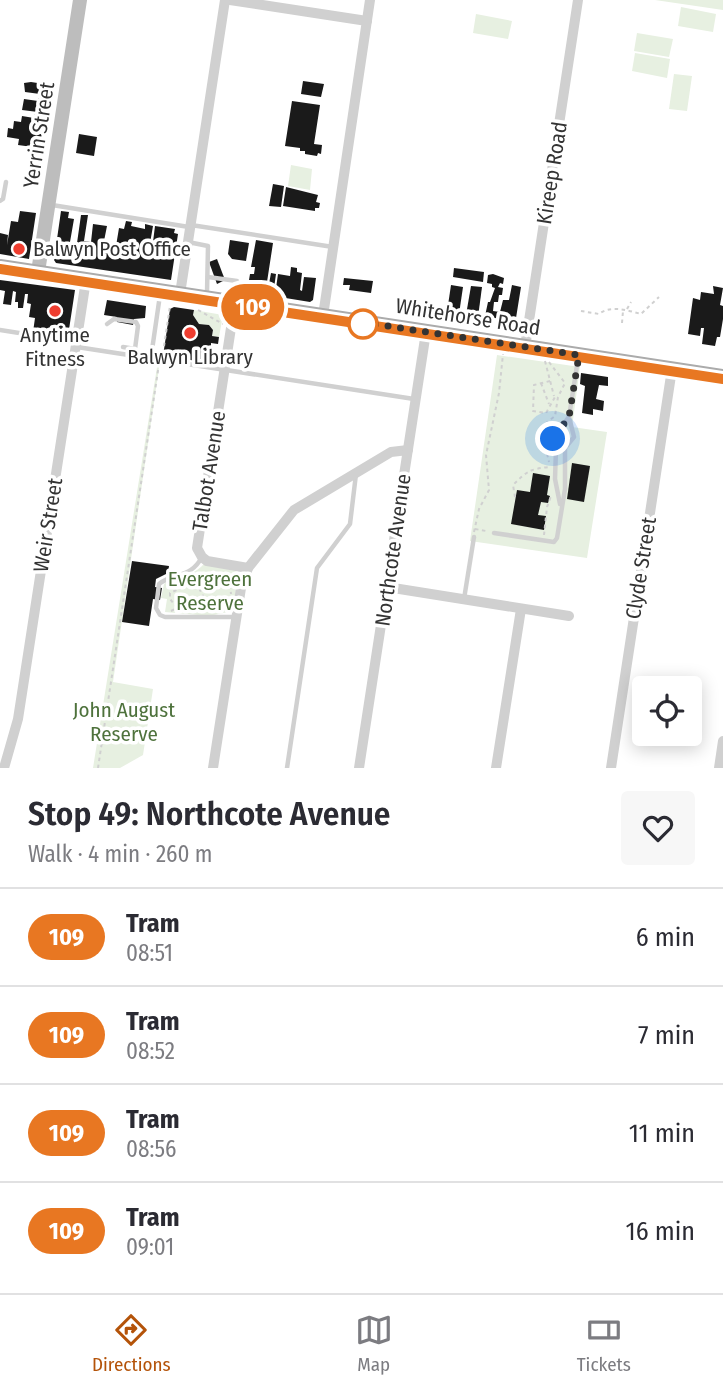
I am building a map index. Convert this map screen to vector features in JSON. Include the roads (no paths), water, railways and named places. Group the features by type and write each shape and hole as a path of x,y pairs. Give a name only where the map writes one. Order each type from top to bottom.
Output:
{"main road":[{"name":"Whitehorse Road","path":"0,267 201,302 238,303 723,377"}],"street":[{"path":"170,296 187,242 228,0 367,21"},
{"path":"323,316 370,0"},
{"name":"Kireep Road","path":"525,347 578,0"},
{"name":"Yerrin Street","path":"38,272 81,1"},
{"name":"Weir Street","path":"4,768 18,719 86,280"},
{"name":"Talbot Avenue","path":"238,303 231,328 197,548 202,558 207,561 248,568"},
{"name":"Northcote Avenue","path":"359,768 426,332"},
{"name":"Clyde Street","path":"611,768 672,369"},
{"path":"213,768 233,617 248,568 294,510 391,452 408,450"},
{"path":"387,587 569,616"},
{"path":"496,768 521,609"},
{"path":"719,768 723,741"}],"lane":[{"path":"0,201 3,200 6,182"},
{"path":"49,205 333,247"},
{"path":"187,242 208,246 208,277 201,302"},
{"path":"208,277 237,281 238,303"},
{"path":"150,358 170,296"},
{"path":"107,324 114,319 136,322 138,326 135,349 124,348"},
{"path":"0,330 150,358 416,399"},
{"path":"494,533 554,542 557,538 565,489 565,449 574,437 569,417 579,355"},
{"path":"561,506 555,479 556,449 553,439 569,417"},
{"path":"288,768 317,568 350,524 357,473"},
{"path":"464,599 474,537"},
{"path":"202,558 191,572 167,578 159,584 156,608 160,615 166,617 233,617"}],"tram line":[{"path":"0,264 723,375"},
{"name":"109","path":"0,269 723,379"}],"place":[{"name":"Balwyn Post Office","path":"19,249"},
{"name":"Anytime Fitness","path":"55,311"},
{"name":"Balwyn Library","path":"190,333"}],"park label":[{"name":"Evergreen Reserve","path":"210,591"},
{"name":"John August Reserve","path":"124,722"}]}
